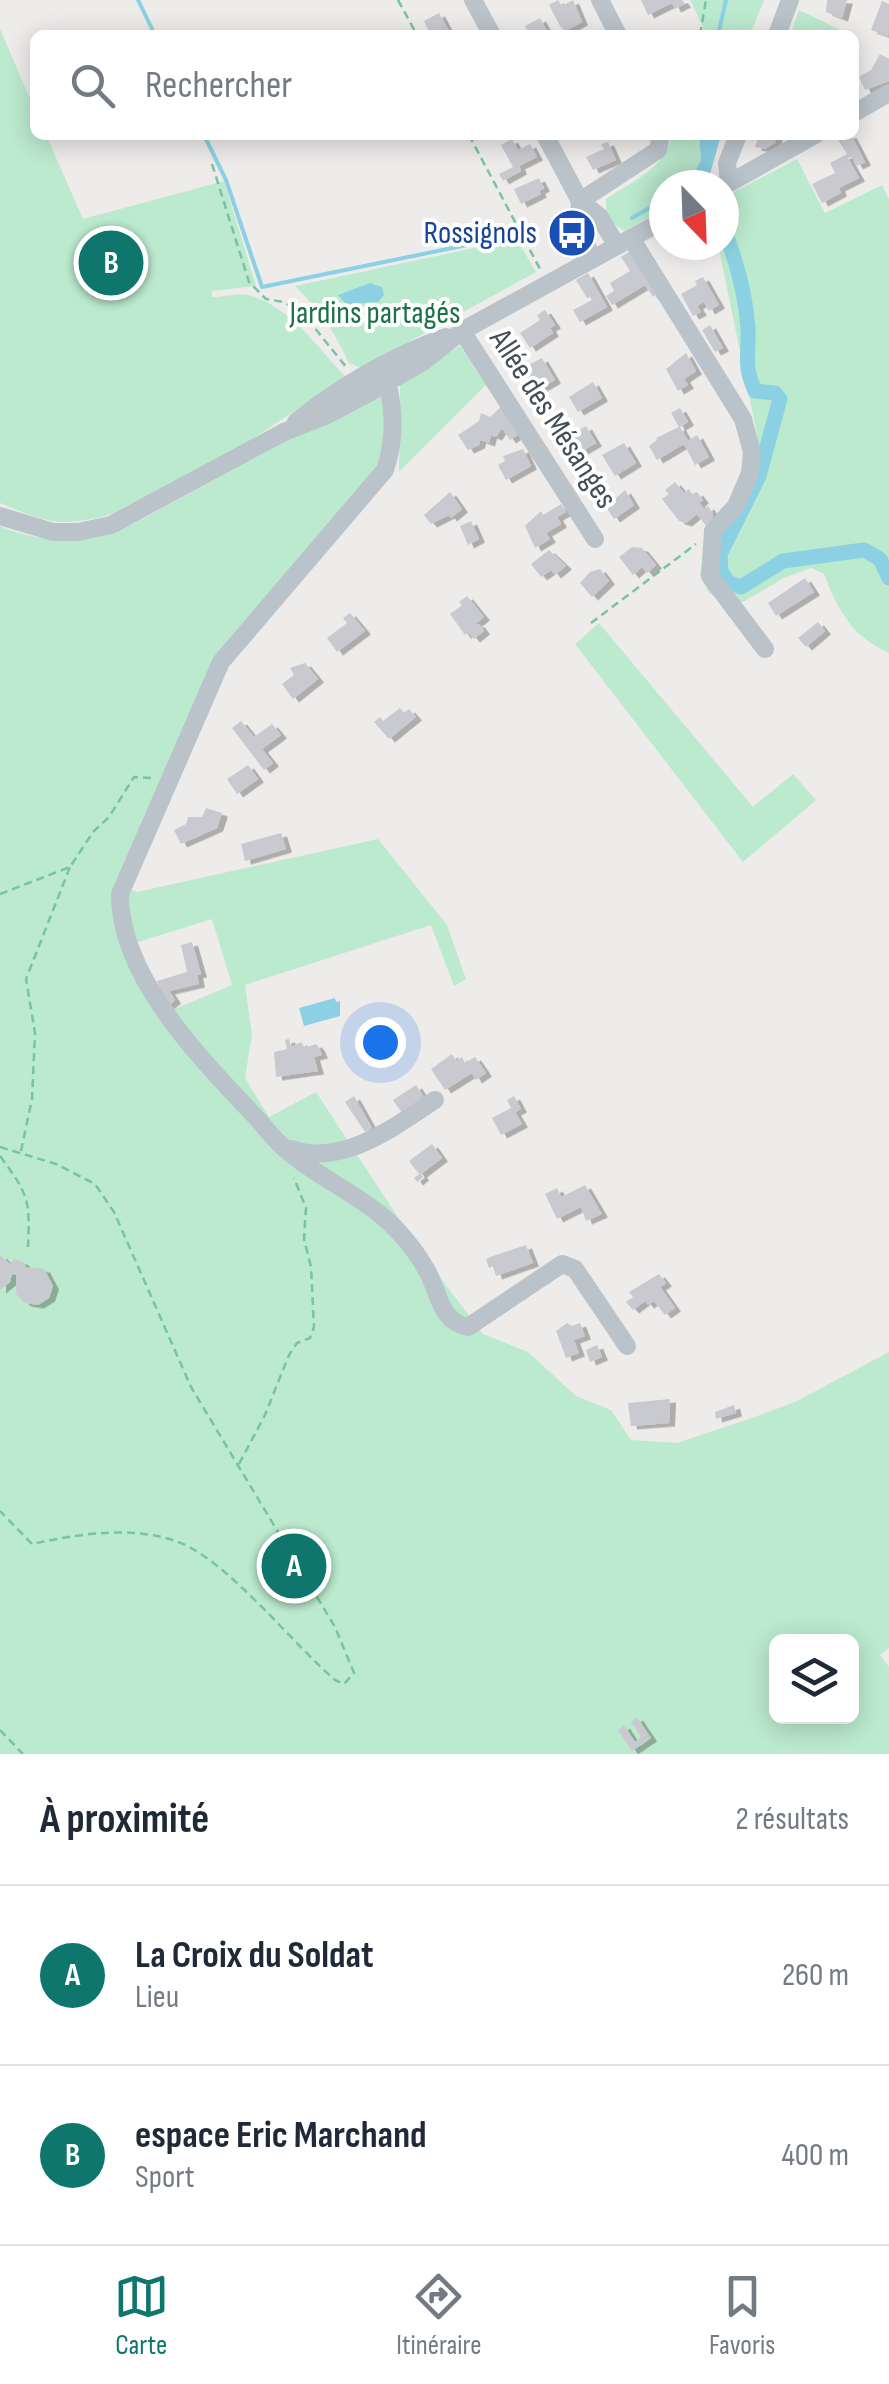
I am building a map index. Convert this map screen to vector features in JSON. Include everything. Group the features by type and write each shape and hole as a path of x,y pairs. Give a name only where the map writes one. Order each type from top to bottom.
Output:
{"street":[{"path":"472,0 489,30"},
{"path":"600,0 615,30"},
{"path":"778,30 790,0"},
{"path":"859,110 889,93"},
{"path":"548,140 580,201 624,242 743,419 752,452 750,473 736,506 713,531 710,576 765,648"},
{"path":"580,201 658,150 660,140"},
{"path":"727,170 736,140"},
{"path":"739,177 805,140"},
{"path":"580,201 578,228 593,259"},
{"path":"284,432 322,401 358,381 423,362 462,331 649,228"},
{"name":"Allée des Mésanges","path":"462,331 595,539"},
{"path":"0,516 53,532 112,525 284,432 325,416 385,375"},
{"path":"385,375 392,403 392,451 385,470 221,662 120,894 123,919 150,988 170,1022 207,1067 281,1146 382,1216 426,1268 446,1315 457,1325 468,1327 562,1264 575,1269 627,1346"},
{"path":"281,1146 303,1153 366,1144 435,1100"}],"path":[{"path":"398,0 414,30"},
{"path":"701,30 706,0"},
{"path":"472,140 548,284"},
{"path":"212,164 249,282 266,299 284,302 305,316 358,381"},
{"path":"591,623 713,531"},
{"path":"20,1154 32,1099 34,1033 26,979 70,867 93,832 109,818 134,777 159,778 172,772"},
{"path":"0,894 70,867"},
{"path":"0,1147 56,1164 95,1184 114,1212 191,1387 335,1627 354,1674 344,1684 336,1680 218,1566 179,1542 129,1533 71,1536 32,1544 0,1511"},
{"path":"0,1156 24,1188 29,1206 28,1247"},
{"path":"238,1465 265,1415 288,1355 297,1343 310,1338 314,1326 311,1267 304,1239 306,1208 294,1177"},
{"path":"0,1730 23,1754"}],"green space":[{"path":"690,0 764,0 752,30 705,30"},
{"path":"799,10 841,30 792,30"},
{"path":"0,29 30,98 30,140 48,140 83,219 224,181 256,286 212,291 212,297 247,295 280,310 347,378 212,465 137,505 101,517 58,522 0,503"},
{"path":"670,140 699,140 701,160 696,170 650,170 663,156"},
{"path":"797,159 825,213 882,185 889,199 889,653 856,631 841,611 824,574 811,568 784,578 743,602 725,602 709,593 700,575 703,556 756,463 757,434 721,260 739,260 739,189"},
{"path":"649,171 649,217 624,231 606,218 606,199"},
{"name":"Jardins partagés","path":"526,237 518,241 536,272 361,368 349,363 326,322 295,286"},
{"path":"460,346 486,385 399,472 400,383"},
{"path":"379,390 384,403 386,456 202,693 115,883 137,892 378,839 447,925 466,979 454,986 431,925 245,985 252,1035 245,1078 269,1117 316,1092 420,1251 483,1334 528,1352 576,1396 611,1410 631,1440 677,1443 752,1418 795,1402 889,1352 889,1648 880,1655 889,1667 889,1754 0,1754 0,526 51,539 101,534 135,523","holes":["212,919 232,985 168,1012 135,943"]},
{"path":"599,623 753,807 793,774 816,800 743,862 575,644"}],"water":[{"path":"699,140 720,140 711,170 696,170 701,160"},
{"path":"370,283 382,287 384,295 378,302 346,304 338,295"},
{"path":"335,998 340,1001 340,1016 304,1026 299,1008"}],"building":[{"path":"558,0 562,6 573,0 582,22 564,30 549,5"},
{"path":"641,0 682,0 685,4 675,9 672,3 648,15"},
{"path":"827,0 847,0 842,18 826,12"},
{"path":"882,1 889,4 888,36 871,30"},
{"path":"439,13 448,30 428,30 424,21"},
{"path":"540,18 546,30 527,30 525,26"},
{"path":"880,54 889,59 889,81 865,90 859,77 871,70"},
{"path":"513,140 518,150 530,144 537,157 519,166 521,171 503,181 499,174 513,167 501,145"},
{"path":"757,140 776,140 765,149 755,147"},
{"path":"838,140 854,140 865,162 857,166 852,157 848,158 859,178 822,203 812,184 835,173 830,163 847,154"},
{"path":"608,142 616,160 593,170 586,157 604,149 601,144"},
{"path":"539,178 544,188 539,191 541,194 521,204 514,189"},
{"path":"630,251 657,294 653,297 645,285 612,305 606,296 614,291 610,283 630,271 621,257"},
{"path":"588,273 607,307 580,322 573,310 592,300 576,280"},
{"path":"703,277 719,305 709,311 704,302 697,306 701,312 693,316 681,294"},
{"path":"545,310 555,325 550,328 553,333 530,348 520,333 540,320 537,315"},
{"path":"710,325 723,348 715,352 702,330"},
{"path":"686,353 696,371 684,379 688,385 678,391 666,369"},
{"path":"542,358 555,380 533,393 524,377 528,375 524,367"},
{"path":"593,382 602,398 578,412 569,397"},
{"path":"502,406 520,433 510,440 502,428 496,437 491,435 489,443 480,440 479,445 468,450 458,435 479,421 481,413 490,417"},
{"path":"680,408 688,422 680,427 688,441 697,435 709,457 695,465 684,444 657,460 649,446 656,438 679,427 671,413"},
{"path":"586,426 596,443 572,457 562,439"},
{"path":"624,443 636,463 615,476 602,455"},
{"path":"523,449 531,466 506,480 498,465 505,461 503,456"},
{"path":"675,482 684,493 689,489 693,495 697,492 703,500 699,503 713,513 706,526 697,514 686,523 679,521 662,499 669,494 665,490"},
{"path":"625,490 634,505 614,519 606,507"},
{"path":"450,492 462,509 451,518 449,515 431,524 424,515"},
{"path":"561,504 566,512 557,517 561,524 546,533 550,539 535,548 525,526 541,511 543,515"},
{"path":"471,521 479,539 468,545 460,526"},
{"path":"632,547 642,548 656,565 647,573 642,567 633,575 619,557"},
{"path":"549,550 566,566 555,575 551,570 541,577 531,564"},
{"path":"600,569 609,581 592,597 580,583 590,572"},
{"path":"805,578 814,592 776,616 768,603"},
{"path":"467,596 484,617 475,624 484,631 474,639 468,632 465,635 450,614"},
{"path":"350,613 365,631 337,652 327,638 347,623 343,618"},
{"path":"818,622 825,631 806,647 798,638"},
{"path":"305,663 318,679 293,699 282,684 294,675 290,668"},
{"path":"400,708 404,713 409,709 416,717 389,739 374,722 380,717 383,721"},
{"path":"241,721 254,737 272,724 281,735 262,749 273,763 264,770 232,728"},
{"path":"248,765 258,779 237,794 227,779"},
{"path":"206,808 222,813 217,828 181,844 174,830 186,824 188,817 202,817"},
{"path":"281,833 286,849 245,861 241,844"},
{"path":"192,942 201,974 197,975 199,984 169,991 175,1000 168,1006 157,981 187,972 181,945"},
{"path":"289,1039 291,1047 301,1042 305,1048 316,1044 322,1055 314,1057 318,1071 276,1077 274,1052 287,1049 285,1040"},
{"path":"452,1054 456,1061 462,1057 465,1063 475,1057 486,1073 476,1080 472,1073 445,1090 431,1069"},
{"path":"416,1085 425,1099 402,1113 393,1100"},
{"path":"354,1096 372,1128 365,1132 345,1102"},
{"path":"514,1096 521,1109 515,1112 522,1124 501,1135 492,1118 511,1108 507,1100"},
{"path":"432,1144 442,1158 421,1174 423,1177 417,1182 414,1178 419,1174 409,1161"},
{"path":"585,1185 602,1214 586,1221 581,1207 557,1219 545,1194 557,1188 561,1197"},
{"path":"526,1245 533,1263 496,1276 493,1266 489,1268 486,1259"},
{"path":"0,1255 10,1264 14,1259 26,1267 44,1269 53,1286 49,1298 38,1305 25,1303 16,1294 16,1275 12,1274 10,1282 0,1290"},
{"path":"659,1274 666,1283 660,1287 675,1308 665,1315 654,1301 648,1305 645,1301 633,1310 626,1302 633,1297 629,1292"},
{"path":"567,1323 580,1323 585,1336 574,1340 579,1353 566,1358 556,1331"},
{"path":"597,1345 602,1357 590,1362 586,1350"},
{"path":"670,1399 669,1423 631,1426 628,1403"},
{"path":"734,1405 736,1413 716,1419 715,1412"},
{"path":"637,1717 651,1738 632,1751 618,1730 624,1725 635,1742 641,1737 631,1722"}],"waterway":[{"path":"138,0 153,30"},
{"path":"719,30 726,0"},
{"path":"206,140 226,180 262,287 506,237"},
{"path":"632,218 649,208"},
{"path":"734,260 745,304 751,381 755,391 775,393 780,399 759,476 720,554 721,572 728,582 741,587 783,561 864,550 880,559 889,578"}],"place":[{"name":"Rossignols","path":"572,233"},
{"name":"espace Eric Marchand","path":"111,263"},
{"name":"La Croix du Soldat","path":"294,1566"}]}
